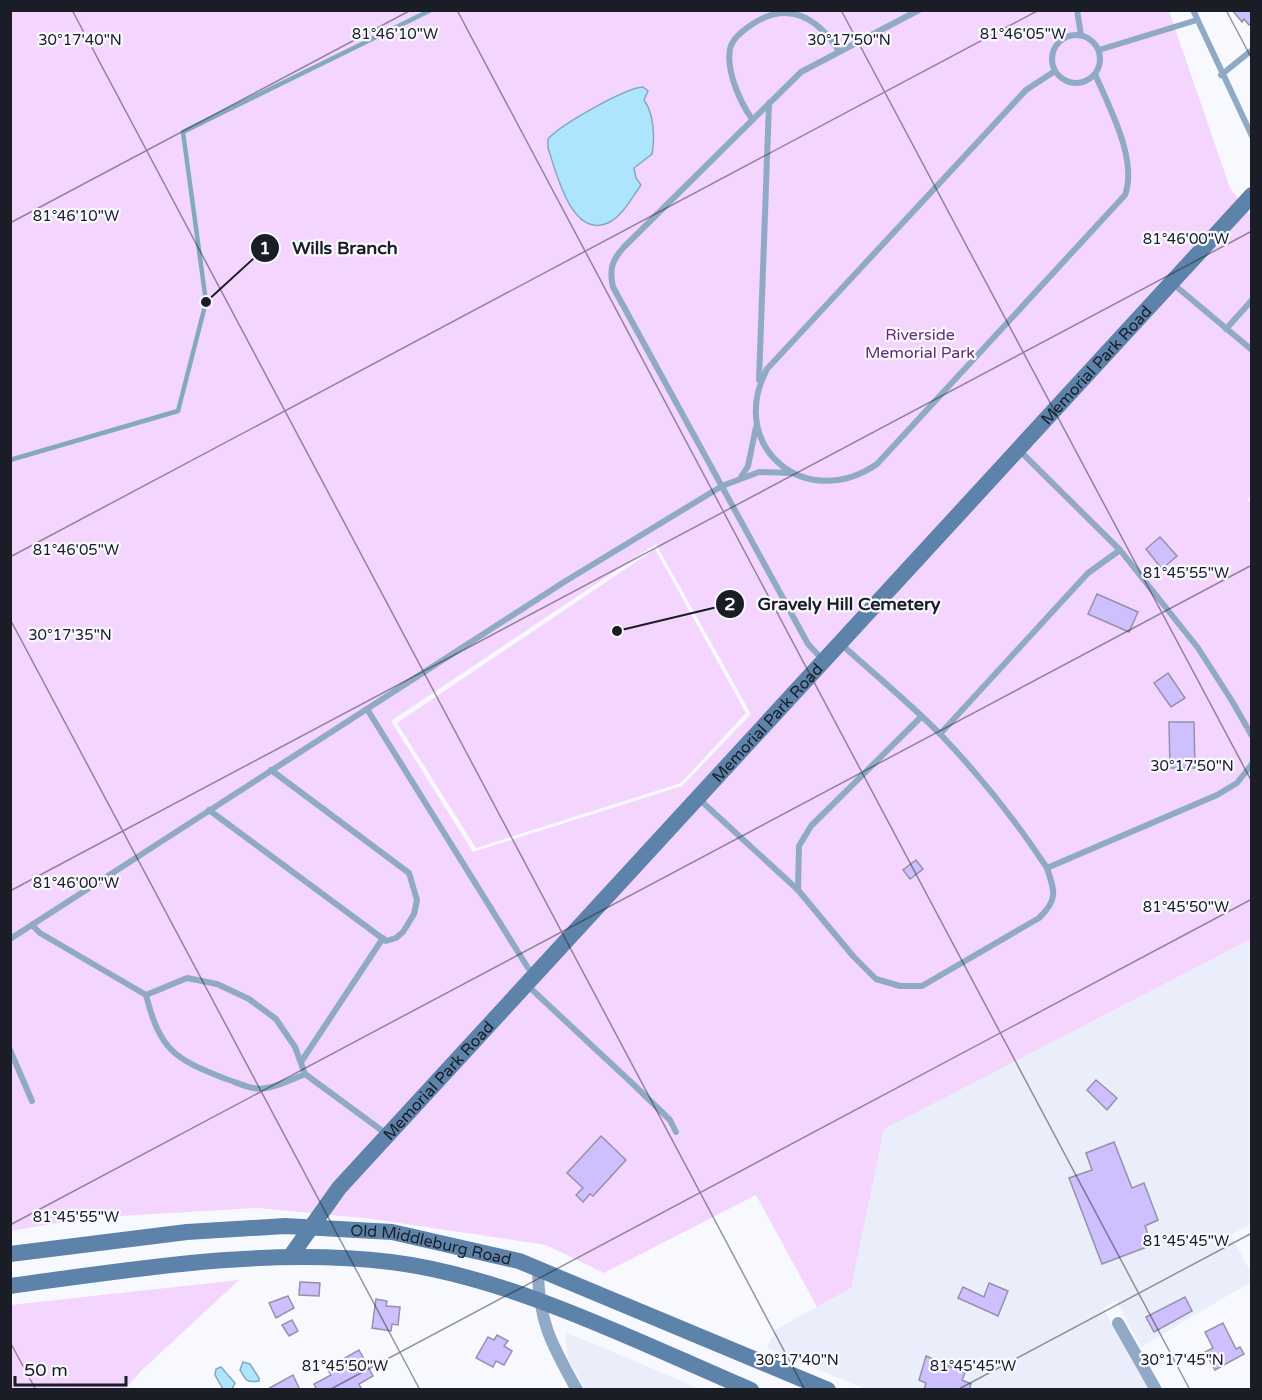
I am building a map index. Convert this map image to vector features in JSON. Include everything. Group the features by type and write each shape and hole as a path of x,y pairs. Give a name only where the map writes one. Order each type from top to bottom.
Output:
{"main road":[{"name":"Memorial Park Road","path":"290,1257 313,1228 339,1188 1251,195"},
{"name":"Old Middleburg Road","path":"10,1254 187,1232 285,1226 392,1232 444,1242 538,1269 818,1388"},
{"name":"Old Middleburg Road","path":"10,1286 196,1263 290,1257 392,1262 501,1288 538,1301 751,1389"}],"street":[{"path":"538,1269 538,1301 550,1338 576,1389"},
{"path":"1118,1323 1156,1389"}],"lane":[{"path":"825,661 816,655 808,644 613,287 610,272 614,258 624,247 801,72 919,10"},
{"path":"1077,10 1081,35"},
{"path":"1193,10 1251,136"},
{"path":"752,119 744,108 729,65 730,47 739,34 758,21 779,12 792,12 811,20 828,34 839,51"},
{"path":"1099,50 1197,20"},
{"path":"1073,34 1081,35 1089,38 1099,50 1100,67 1095,74 1082,82 1074,83 1060,77 1055,71 1052,56 1059,42 1073,34"},
{"path":"1221,75 1251,50"},
{"path":"759,384 767,369 1026,90 1055,71"},
{"path":"10,939 564,582 722,486 740,477 759,472 794,474 820,481 838,481 865,472 877,464 1125,195 1130,175 1127,159 1095,74"},
{"path":"740,477 748,466 756,427 769,103"},
{"path":"1171,283 1251,350"},
{"path":"1226,329 1251,300"},
{"path":"756,427 772,457 794,474"},
{"path":"1018,450 1120,550 1198,648 1251,736"},
{"path":"940,734 1088,573 1120,550"},
{"path":"698,799 798,890 853,956 876,979 900,986 922,986 1045,913 1055,895 1047,868 1022,830 982,780 940,734 841,644"},
{"path":"367,709 528,968 531,980 670,1120 676,1132"},
{"path":"798,890 798,846 812,826 921,717"},
{"path":"1047,868 1217,795 1238,783 1251,764"},
{"path":"209,810 386,941 396,938 414,914 417,900 416,887 409,873 271,770"},
{"path":"32,925 40,933 146,995 155,1028 180,1058 196,1067 249,1087 264,1089 305,1074"},
{"path":"301,1062 383,938"},
{"path":"146,995 188,978 217,984 249,999 276,1018 295,1047 305,1074 388,1135"},
{"path":"10,1050 32,1101"}],"shaded area":[{"path":"1251,939 1251,1224 1231,1235 1251,1273 1251,1282 1141,1347 1116,1301 1103,1308 1149,1389 865,1389 767,1348 775,1330 851,1288 883,1129"},
{"path":"565,1332 701,1389 585,1389 568,1358"}],"green space":[{"name":"Riverside Memorial Park","path":"10,11 1169,11 1230,188 1251,216 1252,493 1248,499 1252,506 1251,939 884,1129 851,1288 817,1307 756,1195 604,1273 546,1245 373,1219 258,1208 86,1218 11,1231","holes":["656,544 751,714 682,786 473,852 391,721"]},
{"path":"655,549 746,713 681,783 476,848 397,723"},
{"path":"239,1280 141,1371 125,1389 11,1389 11,1305"}],"water":[{"path":"643,87 648,91 644,100 652,119 653,140 652,154 634,168 636,178 641,185 623,211 613,220 595,225 584,221 567,200 548,148 548,139 565,125 593,108"},
{"path":"243,1362 250,1364 259,1381 252,1382 245,1379 240,1370"},
{"path":"221,1367 235,1383 232,1389 223,1389 215,1375 216,1369"}],"building":[{"path":"1232,10 1252,10 1252,23 1249,25 1244,19 1242,22"},
{"path":"1160,537 1177,556 1162,569 1146,549"},
{"path":"1097,594 1138,612 1129,632 1088,614"},
{"path":"1168,673 1185,698 1171,707 1154,683"},
{"path":"1169,722 1194,722 1195,768 1170,768"},
{"path":"916,860 923,869 910,879 903,870"},
{"path":"1096,1080 1117,1098 1107,1110 1087,1090"},
{"path":"601,1136 626,1160 593,1196 590,1194 583,1202 576,1195 583,1188 567,1173"},
{"path":"1114,1142 1132,1188 1144,1183 1158,1220 1145,1226 1152,1245 1102,1264 1069,1178 1092,1170 1086,1153"},
{"path":"300,1282 320,1283 319,1296 299,1295"},
{"path":"989,1283 1008,1291 998,1316 958,1298 963,1287 984,1297"},
{"path":"288,1296 294,1308 276,1318 269,1303"},
{"path":"1185,1297 1192,1311 1154,1332 1146,1317"},
{"path":"376,1299 387,1301 386,1306 400,1307 398,1325 392,1324 391,1331 372,1328"},
{"path":"292,1320 298,1331 289,1336 282,1325"},
{"path":"1223,1323 1236,1349 1240,1347 1244,1354 1215,1370 1205,1352 1213,1348 1205,1332"},
{"path":"497,1335 508,1341 504,1346 512,1351 504,1365 496,1361 493,1367 476,1358 488,1337 494,1340"},
{"path":"359,1350 373,1376 359,1384 362,1390 317,1390 314,1384 331,1375 327,1368"},
{"path":"926,1356 965,1373 962,1380 971,1384 969,1390 924,1390 926,1383 919,1380"},
{"path":"293,1375 300,1390 266,1390"}],"waterway":[{"path":"10,460 178,411 206,302 183,132 431,10"}],"place":[{"name":"Wills Branch","path":"206,302"},
{"name":"Gravely Hill Cemetery","path":"617,631"}]}
